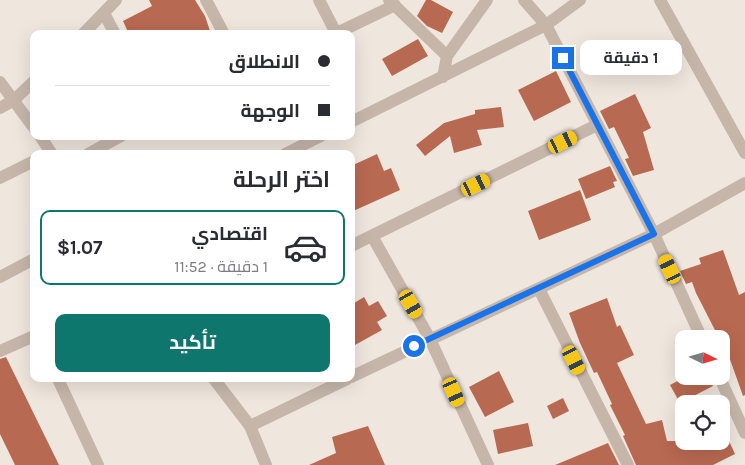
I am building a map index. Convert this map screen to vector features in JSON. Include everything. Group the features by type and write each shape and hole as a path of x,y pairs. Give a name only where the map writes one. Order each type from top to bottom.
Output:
{"street":[{"path":"87,30 116,0"},
{"path":"206,0 222,30"},
{"path":"319,0 334,30"},
{"path":"443,77 447,56 487,0"},
{"path":"524,0 546,25 654,234 698,330"},
{"path":"355,120 546,25 580,0"},
{"path":"660,0 745,152"},
{"path":"341,30 392,2 447,56"},
{"path":"104,13 113,30"},
{"path":"0,82 30,122"},
{"path":"0,108 14,100 30,85"},
{"path":"355,244 597,125"},
{"path":"95,150 114,140"},
{"path":"293,150 313,140"},
{"path":"0,178 30,163"},
{"path":"355,375 654,234 745,183"},
{"path":"372,236 430,338 485,464"},
{"path":"0,277 30,261"},
{"path":"539,289 628,465"},
{"path":"0,351 30,338"},
{"path":"59,382 98,465"},
{"path":"216,382 250,426 266,465"},
{"path":"250,426 341,382"},
{"path":"723,385 745,433"}],"building":[{"path":"149,0 195,0 205,16 210,30 127,30 123,21 152,6"},
{"path":"426,0 431,0 453,12 442,33 427,26 417,16"},
{"path":"418,39 428,56 392,76 382,59"},
{"path":"556,71 571,102 534,121 518,90"},
{"path":"635,94 651,128 643,132 654,170 633,176 625,159 629,158 614,127 609,129 600,111"},
{"path":"501,107 504,127 477,130 482,145 454,153 450,136 425,156 416,145 444,123 475,114 475,110"},
{"path":"377,154 384,171 391,168 400,190 355,210 355,164"},
{"path":"610,166 617,181 613,182 615,187 586,199 578,179"},
{"path":"580,190 591,220 539,240 528,211"},
{"path":"723,250 739,295 745,292 745,395 743,396 730,359 730,330 715,330 692,282 686,284 680,271 701,264 699,258"},
{"path":"364,297 369,306 378,301 387,316 377,322 382,330 355,345 355,303"},
{"path":"607,298 617,327 620,325 634,355 617,363 646,424 662,420 667,441 675,441 675,450 730,450 730,443 735,454 713,465 636,465 623,436 625,435 610,405 612,404 597,372 594,373 569,313"},
{"path":"6,357 59,465 15,465 0,434 0,359"},
{"path":"499,371 514,402 485,417 469,387"},
{"path":"675,382 675,385 713,386 696,395 676,395 670,385"},
{"path":"563,398 569,411 553,419 547,406"},
{"path":"528,423 533,446 498,454 493,430"},
{"path":"368,426 385,465 309,465 336,453 332,437"},
{"path":"608,443 619,465 555,465"}],"route":[{"path":"414,346 654,234 563,58"}]}
